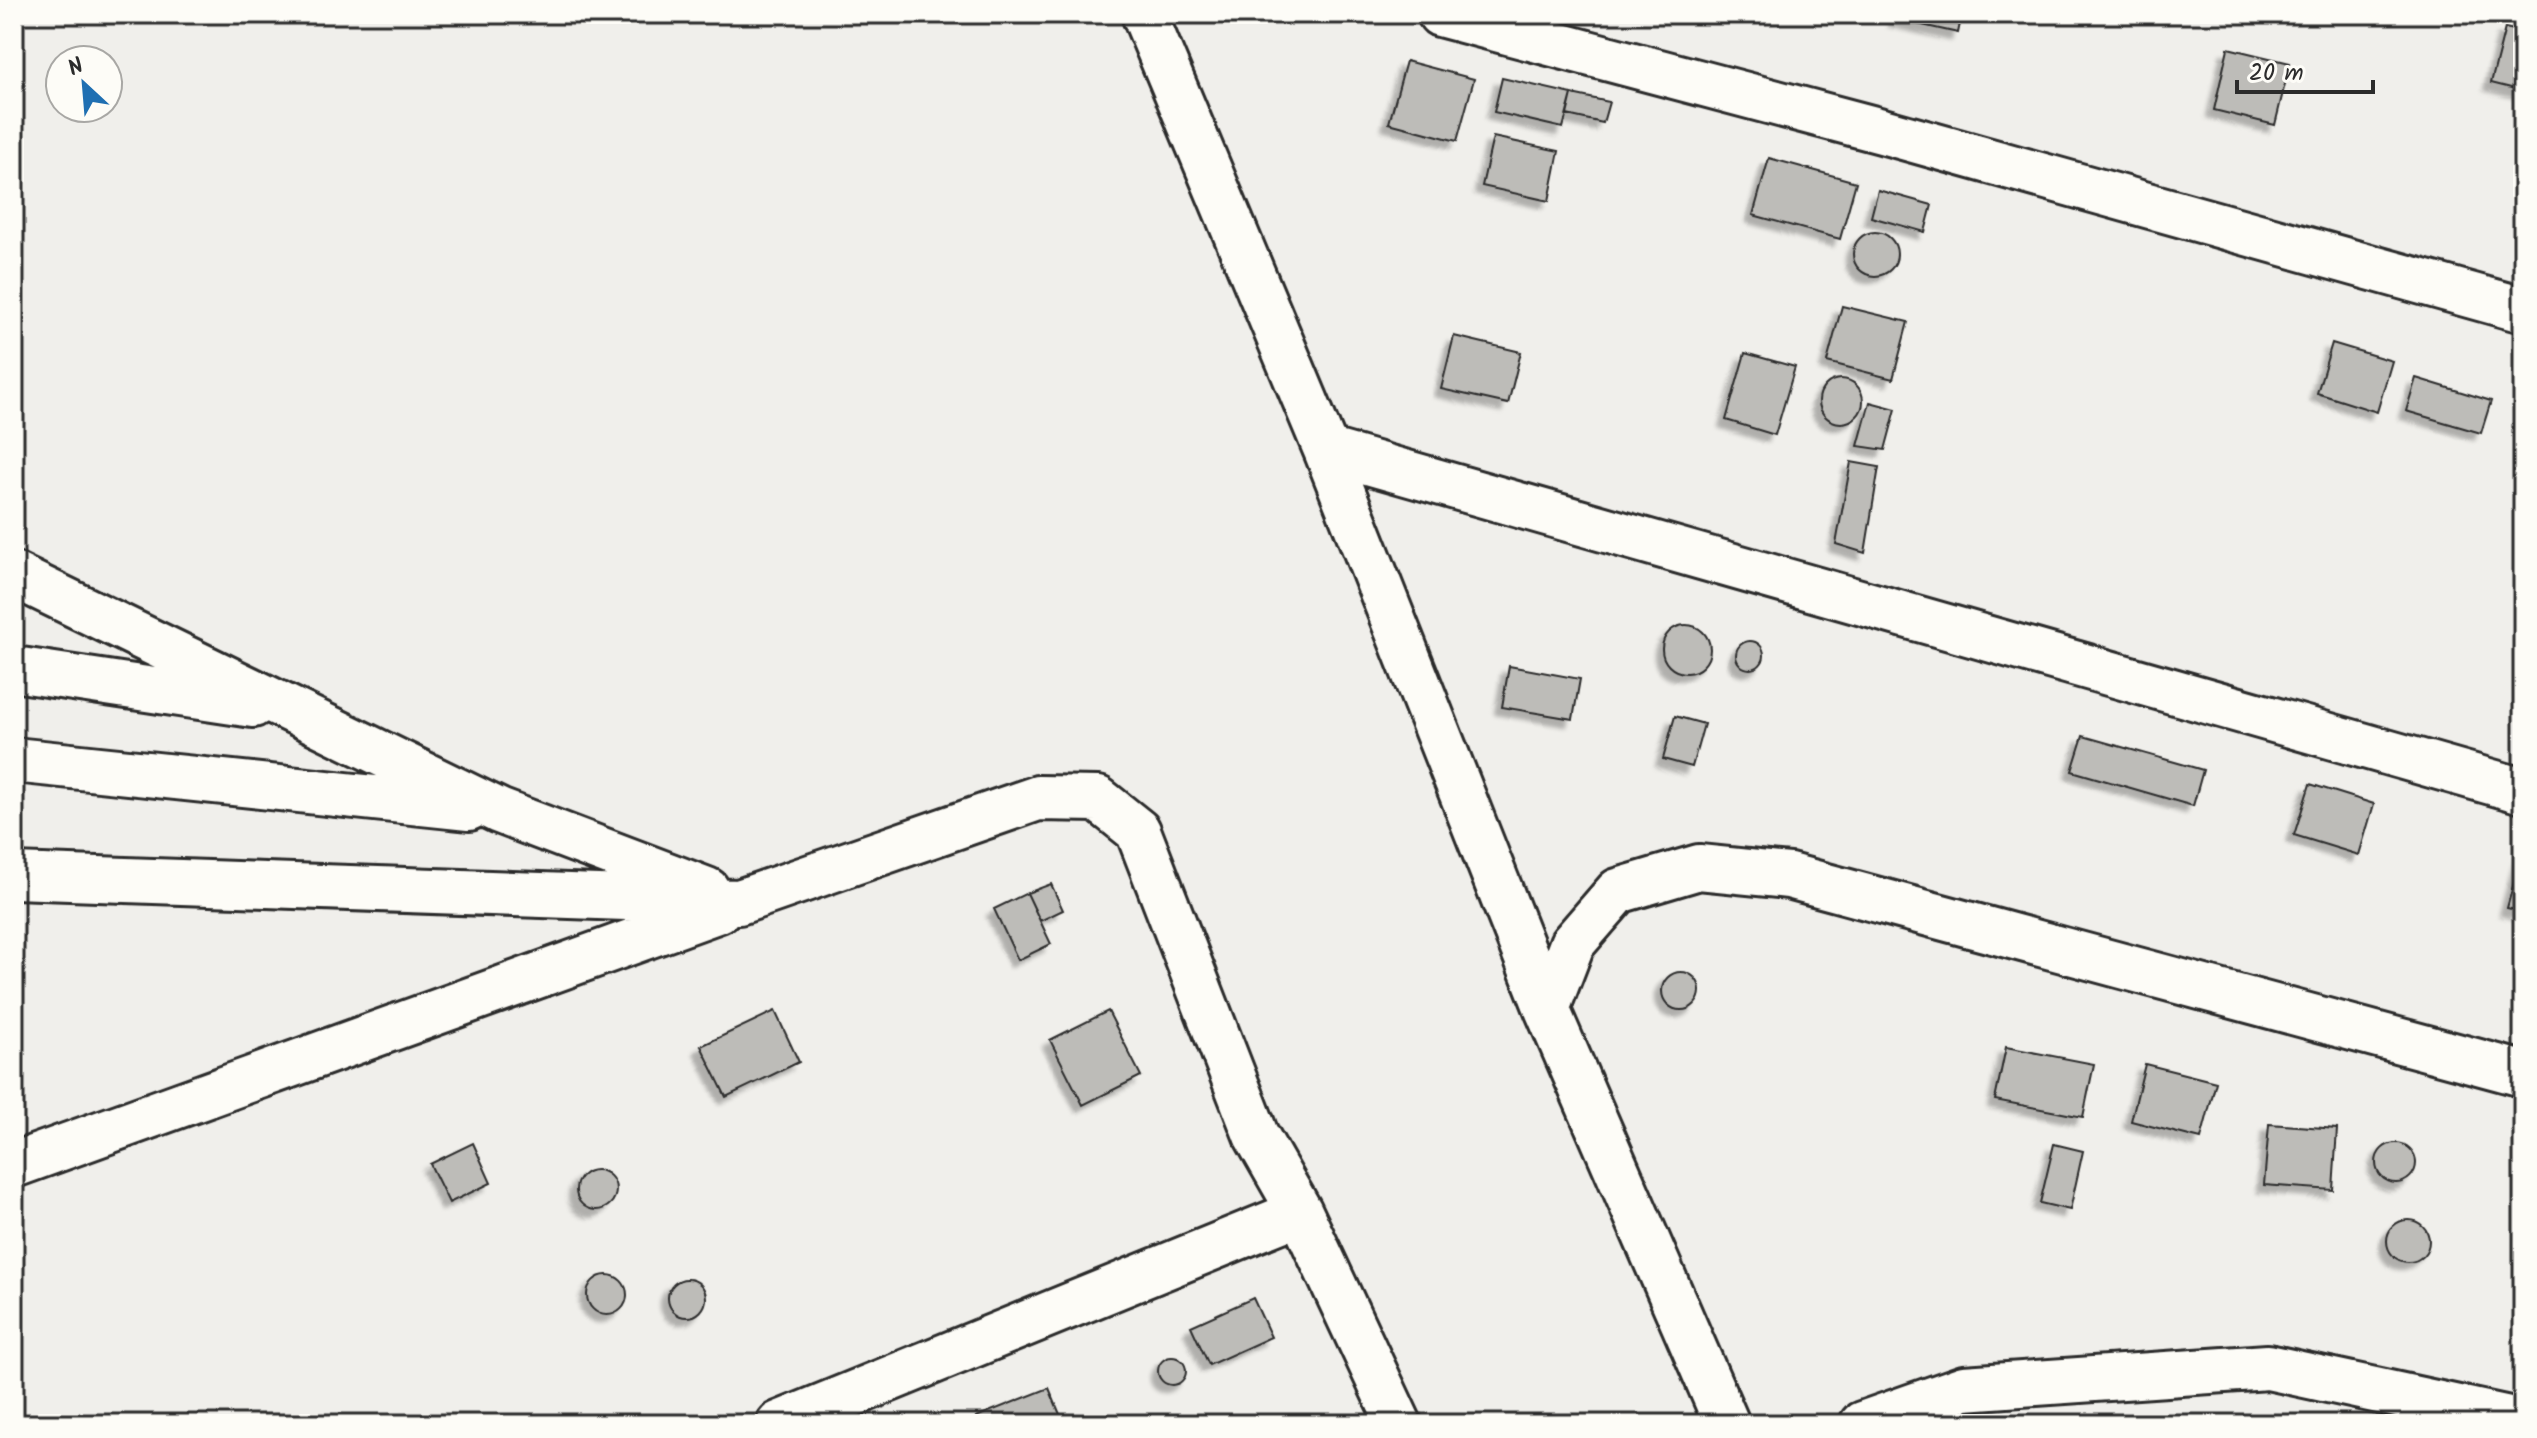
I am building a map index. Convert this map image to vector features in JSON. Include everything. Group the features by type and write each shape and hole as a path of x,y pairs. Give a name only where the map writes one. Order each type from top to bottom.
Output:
{"street":[{"path":"1144,14 1326,450 1547,1009 1727,1424"},
{"path":"1440,14 1882,131 2523,310"},
{"path":"1326,450 2523,791"},
{"path":"14,575 499,811 739,902"},
{"path":"14,669 295,712"},
{"path":"14,760 499,811"},
{"path":"14,1165 739,902 1038,798 1098,799 1138,831 1256,1135 1300,1212 1399,1424"},
{"path":"1547,1009 1572,944 1618,891 1699,867 1789,876 2523,1074"},
{"path":"14,876 739,902"},
{"path":"779,1424 1300,1212"},
{"path":"1862,1424 1964,1388 2268,1367 2523,1422"}],"building":[{"path":"1896,14 1962,14 1958,33 1895,19"},
{"path":"2505,28 2523,32 2523,91 2491,83"},
{"path":"2228,48 2290,63 2275,125 2214,110"},
{"path":"1406,61 1474,79 1457,141 1389,123"},
{"path":"1502,78 1572,94 1563,128 1494,112"},
{"path":"1572,94 1609,102 1603,123 1567,115"},
{"path":"1493,137 1559,151 1549,201 1482,186"},
{"path":"1769,158 1856,182 1840,239 1753,215"},
{"path":"1878,190 1932,205 1925,232 1871,217"},
{"path":"1875,232 1891,238 1897,254 1891,270 1875,276 1859,270 1853,254 1859,238"},
{"path":"1842,306 1908,322 1893,379 1827,362"},
{"path":"1454,336 1521,352 1508,404 1441,389"},
{"path":"2332,343 2392,361 2377,412 2317,393"},
{"path":"1745,353 1795,367 1775,435 1726,420"},
{"path":"2416,378 2491,401 2481,433 2406,411"},
{"path":"1841,379 1857,385 1863,401 1857,417 1841,423 1825,417 1819,401 1825,385"},
{"path":"1870,402 1896,409 1885,450 1858,446"},
{"path":"1851,462 1879,467 1865,553 1836,544"},
{"path":"1686,625 1703,632 1710,649 1703,666 1686,673 1669,666 1662,649 1669,632"},
{"path":"1750,641 1760,645 1764,655 1760,665 1750,669 1740,665 1736,655 1740,645"},
{"path":"1509,666 1580,679 1573,719 1502,707"},
{"path":"1675,716 1704,724 1692,767 1663,759"},
{"path":"2083,736 2203,770 2193,806 2072,771"},
{"path":"2310,784 2374,804 2359,855 2294,835"},
{"path":"2523,849 2523,912 2507,908"},
{"path":"1051,884 1063,910 1040,921 1027,893"},
{"path":"1027,893 1051,944 1018,960 994,909"},
{"path":"1681,972 1695,977 1700,991 1695,1005 1681,1010 1667,1005 1662,991 1667,977"},
{"path":"775,1011 799,1062 726,1097 701,1046"},
{"path":"1108,1011 1141,1076 1083,1105 1050,1040"},
{"path":"2006,1047 2094,1064 2083,1117 1995,1100"},
{"path":"2145,1064 2216,1082 2201,1139 2131,1121"},
{"path":"2269,1124 2337,1129 2333,1190 2264,1185"},
{"path":"473,1143 491,1183 449,1203 430,1164"},
{"path":"2396,1143 2410,1149 2416,1163 2410,1177 2396,1183 2382,1177 2376,1163 2382,1149"},
{"path":"2054,1144 2083,1151 2070,1210 2040,1203"},
{"path":"596,1170 610,1176 616,1190 610,1204 596,1210 582,1204 576,1190 582,1176"},
{"path":"2408,1220 2423,1226 2429,1241 2423,1256 2408,1262 2393,1256 2387,1241 2393,1226"},
{"path":"607,1275 621,1281 627,1295 621,1309 607,1315 593,1309 587,1295 593,1281"},
{"path":"687,1279 700,1285 706,1298 700,1311 687,1317 674,1311 668,1298 674,1285"},
{"path":"1253,1298 1271,1337 1209,1365 1191,1326"},
{"path":"1172,1357 1182,1361 1186,1371 1182,1381 1172,1385 1162,1381 1158,1371 1162,1361"},
{"path":"1049,1388 1064,1424 979,1424 976,1417"}]}
